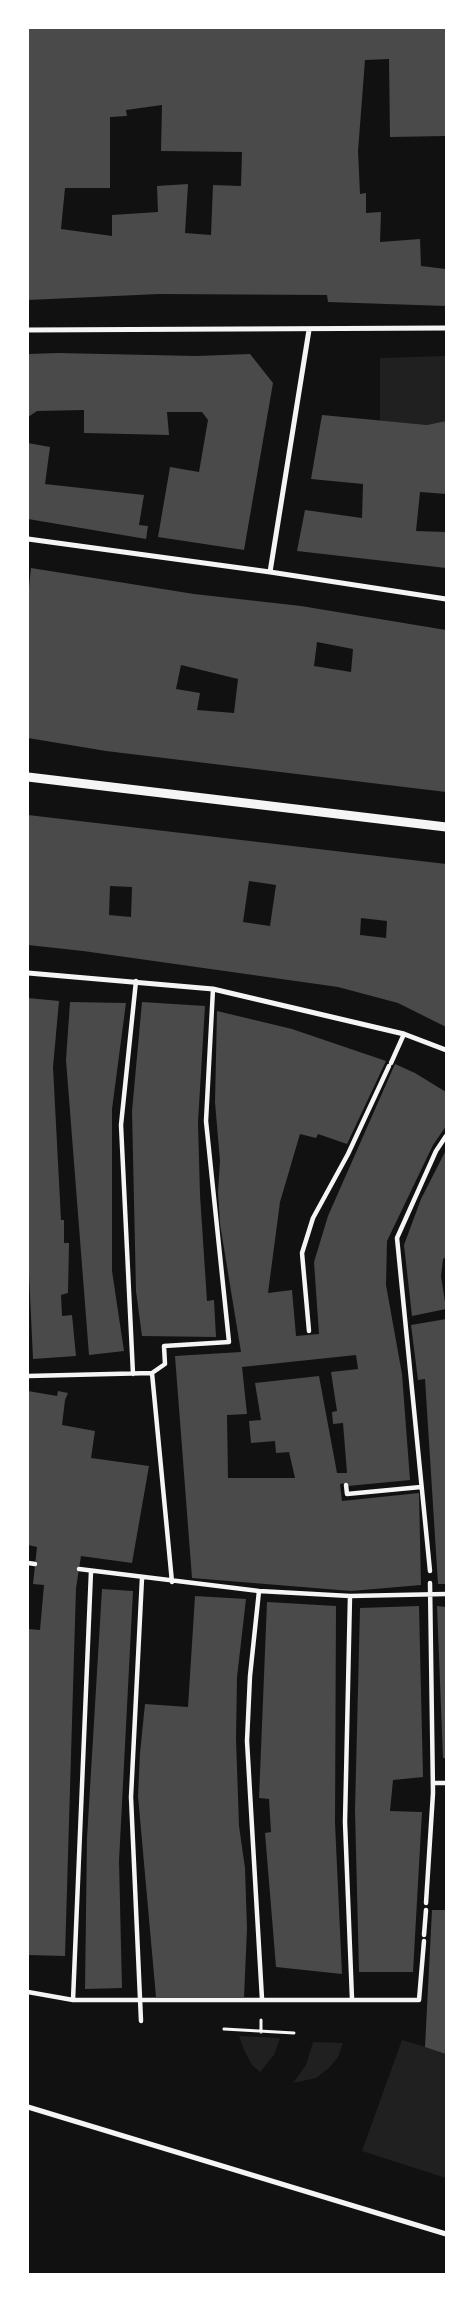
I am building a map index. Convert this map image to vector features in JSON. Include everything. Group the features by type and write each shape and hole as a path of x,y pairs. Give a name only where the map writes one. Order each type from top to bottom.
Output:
{"street":[{"path":"28,330 446,328"},
{"path":"270,572 309,330"},
{"path":"28,539 270,572 446,599"},
{"path":"28,777 446,827"},
{"path":"28,973 213,989 404,1034 446,1050"},
{"path":"133,1374 121,1125 136,981"},
{"path":"28,1376 152,1373 165,1364 164,1346 230,1342 206,1121 213,989"},
{"path":"309,1331 302,1253 313,1218 348,1154 404,1034"},
{"path":"430,1571 397,1238 436,1151 446,1136"},
{"path":"152,1373 172,1582"},
{"path":"346,1485 347,1494 421,1487"},
{"path":"28,1563 35,1564"},
{"path":"79,1569 172,1582 259,1591 350,1596 446,1594"},
{"path":"73,2000 90,1571"},
{"path":"141,2021 131,1797 142,1578"},
{"path":"426,1903 433,1783 430,1583"},
{"path":"259,1591 250,1676 247,1741 262,2000"},
{"path":"350,1596 345,1822 352,1999"},
{"path":"433,1783 446,1783"},
{"path":"424,1935 426,1910"},
{"path":"28,1992 73,2000 419,2000 424,1941"},
{"path":"28,2107 446,2234"}],"path":[{"path":"224,2029 294,2033"}],"shaded area":[{"path":"446,356 446,421 427,425 380,421 380,358"},
{"path":"239,2036 280,2038 274,2055 260,2072 252,2065"},
{"path":"402,2040 446,2053 446,2178 362,2151"},
{"path":"313,2042 343,2043 338,2057 329,2068 316,2078 293,2083 306,2065"}],"building":[{"path":"28,28 446,28 446,136 390,137 389,59 365,60 358,151 360,194 366,193 366,213 381,212 380,242 420,239 421,266 446,269 446,306 328,302 327,295 159,294 28,300","holes":["162,105 161,151 242,152 241,186 213,185 211,235 185,233 188,184 157,186 158,212 112,215 112,236 61,229 65,188 110,188 110,117 127,116 126,110"]},
{"path":"28,354 196,356 250,354 273,383 244,550 158,537 170,467 199,472 208,420 202,412 167,412 169,435 84,433 84,410 37,411 28,417"},
{"path":"322,415 427,425 446,421 446,494 420,492 416,531 446,532 446,568 297,551 305,510 362,518 363,484 311,479"},
{"path":"28,443 50,447 45,484 144,495 139,525 148,526 146,539 28,519"},
{"path":"31,568 194,594 301,606 446,630 446,792 106,751 28,738 28,596","holes":["317,642 353,649 351,672 314,666","181,665 238,679 234,713 197,710 200,693 176,689"]},
{"path":"28,815 446,864 446,1027 398,1003 338,987 28,945","holes":["249,881 276,885 270,926 243,922","110,886 132,887 131,917 109,915","361,918 387,921 386,938 360,935"]},
{"path":"28,998 59,1001 53,1067 61,1220 64,1220 64,1243 69,1243 68,1293 61,1295 62,1316 72,1315 76,1356 33,1359 28,1253"},
{"path":"70,1002 126,1003 112,1109 112,1271 124,1351 89,1355 66,1060"},
{"path":"142,1002 205,1006 198,1122 200,1195 207,1301 214,1300 216,1337 142,1336 136,1291 132,1111"},
{"path":"217,1011 292,1029 386,1061 347,1144 318,1134 316,1138 300,1134 280,1202 268,1293 292,1290 296,1336 319,1334 314,1262 328,1216 395,1064 415,1073 446,1092 446,1126 433,1145 387,1241 386,1285 402,1374 410,1480 348,1486 348,1483 340,1484 342,1501 419,1493 421,1585 351,1591 192,1578 175,1356 241,1352 220,1224 218,1192 220,1161 215,1102","holes":["356,1355 358,1369 331,1372 337,1411 332,1412 333,1424 343,1423 347,1473 337,1473 319,1376 255,1383 261,1420 249,1421 251,1443 275,1441 276,1453 289,1452 295,1478 228,1478 227,1415 247,1414 242,1367"]},
{"path":"446,1150 446,1257 443,1259 441,1276 446,1309 412,1316 404,1245 421,1199"},
{"path":"446,1319 446,1584 438,1584 425,1379 418,1380 411,1325"},
{"path":"28,1391 57,1396 58,1391 68,1393 65,1400 62,1425 95,1431 91,1458 149,1466 132,1563 81,1556 76,1588 65,1956 28,1955 28,1629 40,1630 44,1585 33,1584 37,1547 28,1545"},
{"path":"102,1589 133,1591 119,1861 122,1988 85,1989 87,1838"},
{"path":"195,1596 246,1599 237,1677 236,1739 239,1826 245,1868 247,1929 244,1997 156,1997 138,1796 140,1753 145,1704 188,1707"},
{"path":"267,1602 336,1606 335,1823 342,1974 276,1967 265,1833 271,1832 269,1799 259,1798"},
{"path":"419,1606 423,1777 393,1780 390,1811 422,1812 413,1972 359,1972 355,1810 360,1608"},
{"path":"437,1606 446,1607 446,1758 443,1758"},
{"path":"432,1910 446,1910 446,2054 425,2047"}]}
